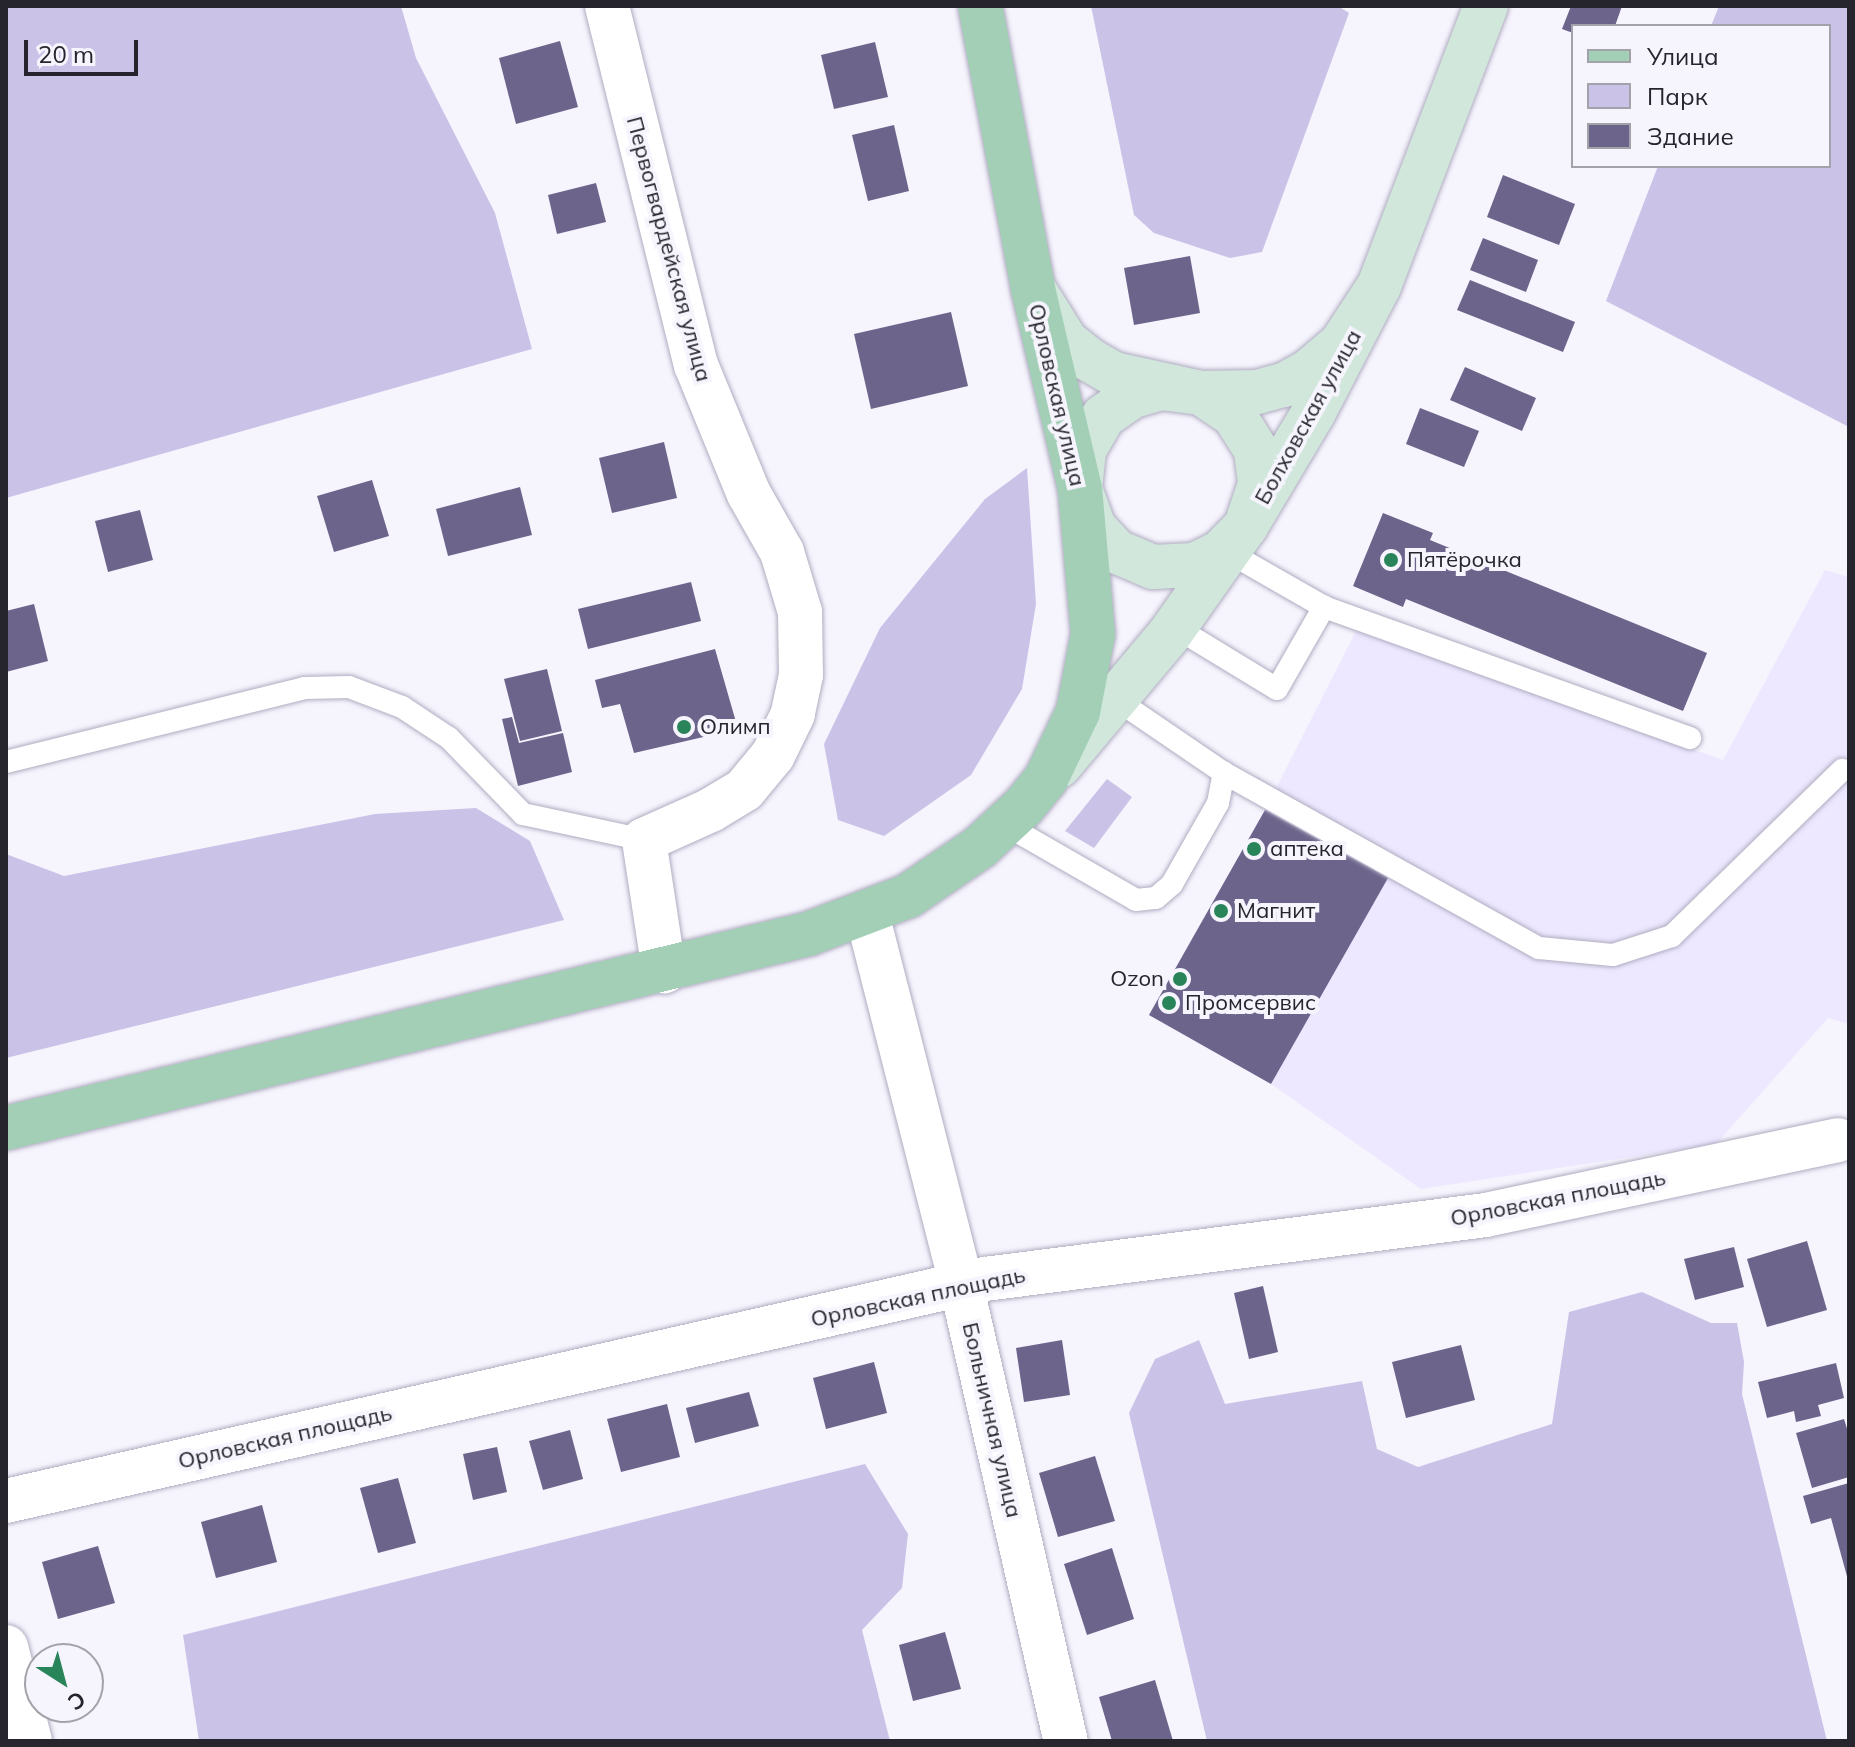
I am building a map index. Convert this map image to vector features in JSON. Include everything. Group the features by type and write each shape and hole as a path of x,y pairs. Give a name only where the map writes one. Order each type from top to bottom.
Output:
{"main road":[{"name":"Орловская улица","path":"980,6 1033,288 1080,489 1093,634 1078,712 1046,779"},
{"name":"Болховская улица","path":"1046,779 1117,700 1175,627 1237,539 1314,412 1379,286 1486,6"},
{"path":"1033,288 1066,341 1088,359 1114,374 1201,393 1234,415 1256,450 1260,484 1237,539 1221,552 1194,565 1153,567 1117,552 1094,527 1080,489 1084,450 1104,416 1133,396 1161,388 1201,393 1257,392 1284,385 1309,371 1341,344 1379,286"},
{"path":"6,1128 664,971 867,914 908,896 980,847 1046,779"}],"street":[{"name":"Первогвардейская улица","path":"607,6 696,365 749,494 782,552 800,612 801,675 793,714 773,755 744,790 711,810 644,840"},
{"path":"644,840 664,971"},
{"name":"Больничная улица","path":"867,914 961,1284 1066,1741"},
{"name":"Орловская площадь","path":"6,1501 961,1284 1486,1215 1845,1146"},
{"path":"6,1647 30,1741"}],"lane":[{"path":"1237,539 1324,607 1690,738"},
{"path":"1175,627 1277,689 1324,607"},
{"path":"6,762 304,688 349,687 402,707 449,738 523,814 644,840"},
{"path":"1117,700 1224,773 1539,948 1613,955 1672,936 1842,770"},
{"path":"1004,824 1136,900 1156,898 1172,884 1218,803 1224,773"}],"shaded area":[{"path":"1825,570 1849,577 1849,1024 1828,1018 1716,1144 1421,1189 1271,1084 1149,1015 1265,810 1357,629 1723,760"}],"green space":[{"path":"6,6 401,6 416,58 495,213 532,349 6,498"},
{"path":"1091,6 1338,6 1349,13 1262,252 1230,258 1154,233 1134,215"},
{"path":"1719,6 1849,6 1849,427 1606,301 1657,168 1831,168 1831,24 1712,24"},
{"path":"1027,468 1036,604 1022,689 971,775 884,836 838,820 824,744 880,628 985,499"},
{"path":"1107,779 1132,797 1094,848 1065,831"},
{"path":"476,808 530,841 564,920 6,1058 6,854 64,876 375,814"},
{"path":"1642,1292 1711,1323 1737,1323 1744,1362 1742,1394 1827,1741 1207,1741 1129,1413 1155,1359 1199,1340 1225,1404 1362,1381 1377,1449 1418,1467 1552,1424 1569,1312"},
{"path":"865,1464 908,1534 902,1588 862,1630 890,1741 199,1741 183,1635"}],"building":[{"path":"1571,6 1622,6 1616,24 1571,24 1571,32 1562,29"},
{"path":"560,41 578,107 516,124 499,58"},
{"path":"875,42 888,97 834,109 821,55"},
{"path":"894,125 909,191 868,201 852,135"},
{"path":"1503,175 1575,204 1559,245 1487,217"},
{"path":"596,183 606,222 557,234 548,195"},
{"path":"1483,238 1538,260 1526,292 1470,270"},
{"path":"1190,256 1200,313 1134,325 1124,268"},
{"path":"1470,280 1575,322 1563,352 1457,310"},
{"path":"951,312 968,386 871,409 854,334"},
{"path":"1465,367 1536,398 1522,431 1450,400"},
{"path":"1420,408 1479,431 1464,467 1406,444"},
{"path":"664,442 677,498 612,513 599,458"},
{"path":"372,480 389,536 334,552 317,496"},
{"path":"520,487 532,535 448,556 436,509"},
{"path":"140,510 153,560 108,572 95,521"},
{"path":"1383,513 1433,533 1430,540 1707,653 1683,711 1406,599 1403,607 1353,586"},
{"path":"691,582 701,621 588,649 578,609"},
{"path":"34,604 48,661 6,672 6,611"},
{"path":"715,649 738,729 634,753 620,704 602,708 595,680"},
{"path":"547,669 562,731 520,741 504,679"},
{"path":"512,717 519,743 563,733 572,772 518,786 502,719"},
{"path":"1265,810 1388,878 1271,1084 1149,1015"},
{"path":"1807,1241 1827,1310 1767,1327 1747,1259"},
{"path":"1734,1247 1744,1287 1695,1300 1684,1259"},
{"path":"1263,1286 1278,1352 1249,1359 1234,1293"},
{"path":"1062,1340 1070,1395 1024,1402 1016,1348"},
{"path":"1461,1345 1475,1400 1406,1418 1392,1362"},
{"path":"874,1362 887,1413 826,1429 813,1378"},
{"path":"1836,1363 1844,1398 1818,1405 1821,1416 1796,1422 1794,1411 1767,1418 1758,1382"},
{"path":"749,1392 759,1426 695,1443 686,1408"},
{"path":"667,1404 680,1457 621,1472 607,1419"},
{"path":"1844,1419 1849,1435 1849,1477 1812,1488 1796,1433"},
{"path":"570,1430 583,1479 543,1490 529,1441"},
{"path":"497,1447 507,1492 473,1500 463,1454"},
{"path":"1095,1456 1115,1521 1058,1537 1039,1473"},
{"path":"398,1478 416,1543 378,1553 360,1488"},
{"path":"1849,1483 1848,1580 1831,1518 1811,1524 1803,1496"},
{"path":"262,1505 277,1562 216,1578 201,1522"},
{"path":"98,1546 115,1603 58,1619 42,1562"},
{"path":"1112,1548 1134,1619 1087,1635 1064,1564"},
{"path":"945,1632 961,1689 913,1701 899,1645"},
{"path":"1155,1680 1173,1741 1112,1741 1099,1697"}],"place":[{"name":"Пятёрочка","path":"1391,560"},
{"name":"Олимп","path":"684,727"},
{"name":"аптека","path":"1254,849"},
{"name":"Магнит","path":"1221,911"},
{"name":"Ozon","path":"1180,979"},
{"name":"Промсервис","path":"1169,1003"}]}
